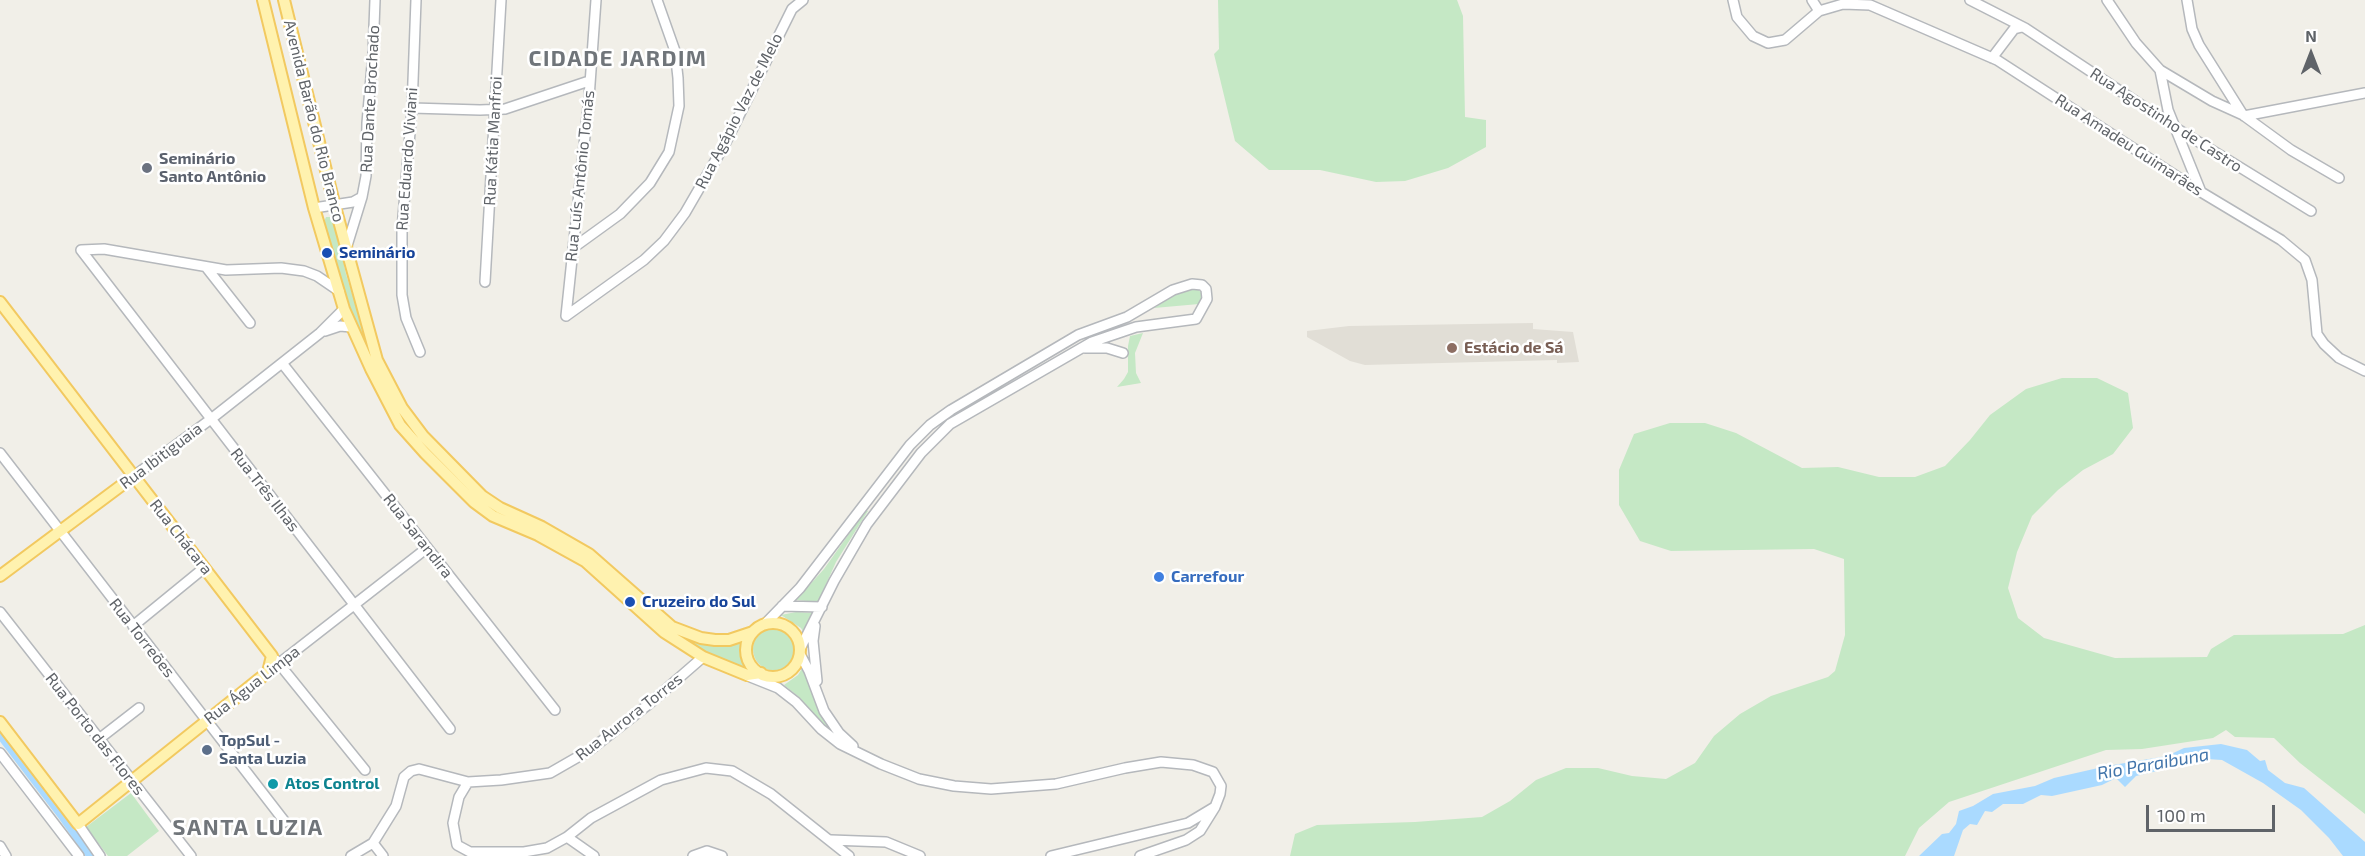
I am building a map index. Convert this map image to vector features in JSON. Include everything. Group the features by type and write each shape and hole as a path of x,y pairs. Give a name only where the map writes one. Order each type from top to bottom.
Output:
{"main road":[{"name":"Avenida Barão do Rio Branco","path":"263,0 314,208 344,309 400,425 474,502 493,516 538,535 585,561 664,632 703,657 747,675"},
{"name":"Avenida Barão do Rio Branco","path":"284,0 334,203 377,360 402,408 423,436 482,496 500,508 542,527 589,554 672,627 701,638 729,640 753,632"},
{"path":"275,51 285,49 295,43"},
{"name":"Rua Chácara","path":"0,302 275,660"},
{"name":"Rua Ibitiguaia","path":"0,576 134,476"},
{"path":"701,638 737,633 761,622 778,610"},
{"path":"747,675 781,675 788,672 798,662 800,652 795,634 789,628 773,623 765,624 753,632 748,640 747,657 751,664 763,674"},
{"name":"Rua Água Limpa","path":"78,824 268,672 275,660"},
{"path":"0,722 78,824"}],"street":[{"name":"Rua Dante Brochado","path":"346,249 363,197 366,176 375,0"},
{"name":"Rua Eduardo Viviani","path":"416,0 412,108 402,230 402,295 406,318 420,352"},
{"name":"Rua Kátia Manfroi","path":"485,282 501,0"},
{"path":"573,248 620,214 650,183 669,152 678,106 678,78 675,51 657,0"},
{"name":"Rua Agápio Vaz de Melo","path":"566,316 644,260 664,241 685,213 725,144 792,9 803,0"},
{"name":"Rua Amadeu Guimarães","path":"1733,0 1737,17 1753,36 1768,43 1785,40 1819,11 1843,4 1870,5 1992,58 2201,192 2281,240 2305,260 2312,280 2317,334 2339,358 2365,371"},
{"path":"1812,0 1819,11"},
{"name":"Rua Agostinho de Castro","path":"1970,0 1978,2 2022,27 2176,128 2311,211"},
{"path":"2107,0 2136,43 2160,70 2244,116 2291,150 2339,178"},
{"path":"2187,0 2192,29 2199,45 2244,116"},
{"name":"Rua Luís Antônio Tomás","path":"566,316 589,81 594,1"},
{"path":"1992,58 2014,29 2022,27"},
{"path":"2160,70 2164,97 2201,192"},
{"path":"412,108 505,109 589,81"},
{"path":"2244,116 2365,93"},
{"name":"Rua Dante Brochado","path":"314,208 334,203 353,202 363,197"},
{"name":"Rua Três Ilhas","path":"206,267 104,249 81,250 450,729"},
{"path":"206,267 226,270 281,268 304,271 317,276 339,291"},
{"path":"206,267 250,323"},
{"path":"765,624 800,588 910,445 930,425 951,410 1078,335 1127,317 1173,290 1187,285 1202,285 1208,294 1204,308 1196,319 1126,330 1092,342 950,424 930,444 867,524 834,581 800,652 818,698 839,734 859,752"},
{"name":"Rua Ibitiguaia","path":"134,476 320,333 344,309"},
{"path":"1126,330 1127,317"},
{"name":"Rua Ibitiguaia","path":"320,333 340,326 351,327"},
{"path":"1072,354 1094,347 1123,353"},
{"name":"Rua Sarandira","path":"282,363 555,710"},
{"name":"Rua Torreões","path":"0,453 285,822"},
{"name":"Rua Água Limpa","path":"275,660 354,605 427,548"},
{"path":"132,626 204,568"},
{"path":"778,610 822,608"},
{"name":"Rua Porto das Flores","path":"0,612 191,856"},
{"path":"815,621 813,641 818,698"},
{"name":"Rua Aurora Torres","path":"351,856 373,843 396,806 404,777 411,771 419,769 468,782 550,773 572,762 649,704 703,657"},
{"name":"Rua Chácara","path":"275,660 365,770"},
{"path":"763,674 840,744 881,764 920,779 991,789 1056,784 1161,762 1193,765 1213,772 1221,786 1215,807 1200,831 1186,840 1140,856"},
{"path":"747,675 778,688"},
{"path":"99,739 140,708"},
{"path":"0,753 79,856"},
{"path":"468,782 459,797 453,823 456,845 470,852 524,852 547,848 567,837 591,818 661,780 706,768 732,771 771,794 849,856"},
{"path":"1051,856 1188,823 1215,807"},
{"path":"78,824 100,856"},
{"path":"567,837 594,856"},
{"path":"831,840 886,842 920,856"},
{"path":"373,843 383,856"},
{"path":"0,846 6,856"},
{"path":"547,848 555,856"},
{"path":"693,856 707,851 722,856"}],"shaded area":[{"name":"Estácio de Sá","path":"1533,323 1533,329 1573,332 1579,362 1557,363 1557,360 1365,365 1350,361 1307,337 1307,331 1349,326"}],"green space":[{"path":"1218,0 1457,0 1463,16 1465,117 1486,120 1486,147 1448,168 1405,181 1376,182 1320,170 1269,170 1235,141 1214,54 1219,49"},
{"path":"326,217 332,217 335,221 346,274 375,366 348,305 323,224"},
{"path":"1197,288 1202,294 1202,301 1199,304 1154,308 1179,292"},
{"path":"1143,333 1135,353 1136,373 1141,383 1117,387 1128,372 1130,336"},
{"path":"2062,378 2097,378 2128,393 2133,428 2113,454 2083,470 2058,490 2032,516 2017,552 2008,588 2018,618 2044,638 2115,658 2207,657 2211,649 2234,635 2343,634 2365,625 2365,814 2300,763 2274,738 2235,737 2226,730 2213,738 2142,749 2106,750 1949,802 1919,828 1905,856 1290,856 1295,834 1317,825 1482,817 1510,801 1536,780 1566,768 1598,768 1632,776 1666,779 1695,763 1714,736 1740,714 1771,696 1828,677 1835,671 1845,635 1844,559 1814,549 1671,551 1640,541 1619,505 1619,470 1634,434 1670,423 1705,423 1736,433 1802,468 1838,467 1879,477 1915,477 1945,466 1990,415 2026,389"},
{"path":"866,510 868,511 836,562 818,602 796,600 824,569"},
{"path":"796,612 814,613 805,635 801,628 781,615"},
{"path":"775,627 791,633 797,649 791,665 775,671 759,665 753,649 759,633"},
{"path":"670,630 740,640 741,654 748,669 703,651"},
{"path":"803,667 820,714 828,727 825,727 799,697 784,685 798,675"},
{"path":"131,793 159,831 127,856 108,856 86,827"}],"water":[{"name":"Rio Paraibuna","path":"2221,744 2247,750 2260,761 2265,760 2268,770 2285,783 2304,788 2365,842 2365,856 2343,856 2301,810 2263,783 2222,760 2192,758 2136,776 2125,787 2116,778 2102,785 2052,796 2041,795 2023,804 2003,804 1992,812 1985,811 1977,825 1970,824 1963,830 1954,856 1919,856 1942,834 1949,833 1956,824 1959,811 1993,794 2035,786 2054,778 2107,766 2167,756 2184,748"}],"waterway":[{"path":"0,734 91,856"}],"place":[{"name":"Seminário Santo Antônio","path":"147,168"},
{"name":"Seminário","path":"327,253"},
{"name":"Estácio de Sá","path":"1452,348"},
{"name":"Carrefour","path":"1159,577"},
{"name":"Cruzeiro do Sul","path":"630,602"},
{"name":"TopSul - Santa Luzia","path":"207,750"},
{"name":"Atos Control","path":"273,784"}],"district":[{"name":"CIDADE JARDIM","path":"618,59"},
{"name":"SANTA LUZIA","path":"248,828"}]}
